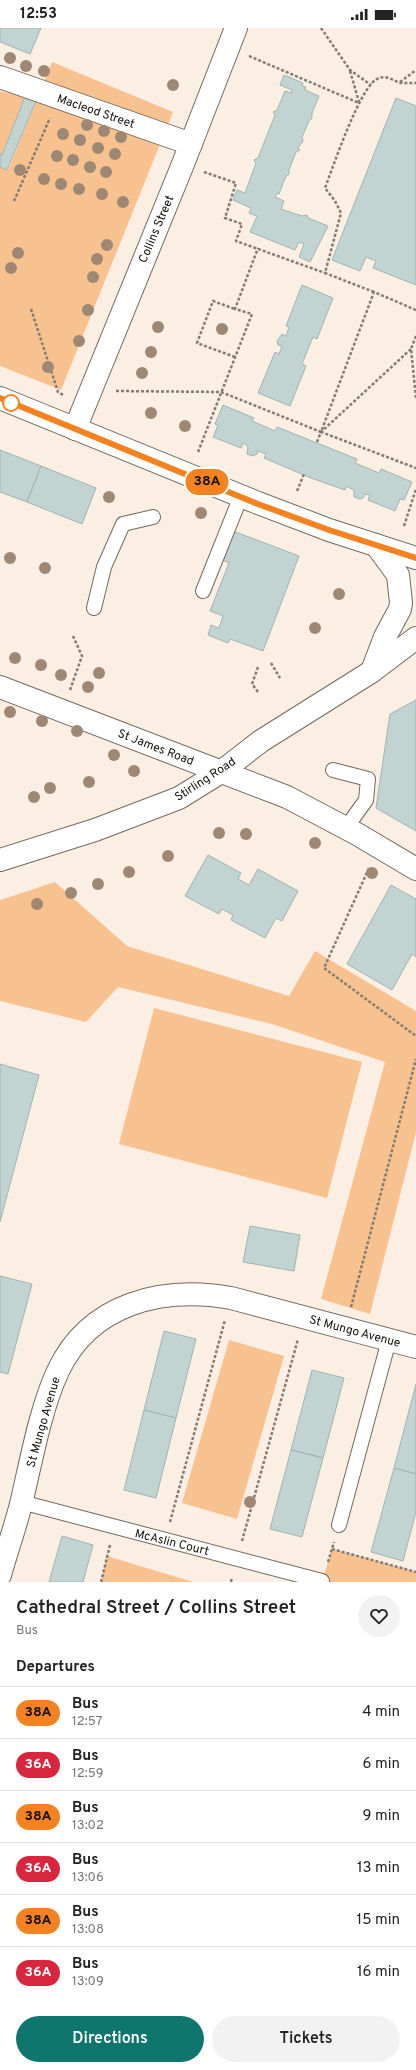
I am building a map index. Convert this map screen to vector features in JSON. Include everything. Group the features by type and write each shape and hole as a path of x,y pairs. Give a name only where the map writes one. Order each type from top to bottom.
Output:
{"street":[{"name":"Collins Street","path":"75,429 233,38"},
{"name":"Macleod Street","path":"0,76 191,144"},
{"path":"0,398 241,496 329,530 416,558"},
{"path":"371,672 385,637 400,609 401,603 398,575 376,545"},
{"name":"Stirling Road","path":"0,860 95,830 179,798 221,772 261,741 371,672 416,638"},
{"name":"Stirling Road","path":"371,672 416,657"},
{"name":"St James Road","path":"0,687 287,797 379,846 416,868"},
{"name":"St Mungo Avenue","path":"0,1575 49,1395 58,1371 83,1333 107,1316 124,1307 151,1298 175,1294 207,1294 231,1298 416,1347"}],"lane":[{"path":"202,591 241,496"},
{"path":"94,608 104,567 123,524 153,517"},
{"path":"334,770 368,779 366,800 346,828"},
{"path":"339,1525 389,1340"},
{"name":"McAslin Court","path":"21,1502 322,1581"}],"path":[{"path":"321,28 350,70 359,103"},
{"path":"233,38 359,103"},
{"path":"350,70 371,85"},
{"path":"400,82 416,70"},
{"path":"325,273 341,213 335,201 325,188 359,103 377,79 387,77 400,82 416,83"},
{"path":"14,201 59,98"},
{"path":"183,164 236,183 225,218 242,224 236,241 325,273 416,310"},
{"path":"235,309 258,248"},
{"path":"317,442 374,292"},
{"path":"198,452 252,314 213,301 197,343 235,357"},
{"path":"31,309 58,392 63,395"},
{"path":"321,432 411,349 416,336"},
{"path":"411,349 416,398"},
{"path":"91,390 221,392 416,468"},
{"path":"297,491 304,474"},
{"path":"404,526 416,489"},
{"path":"69,692 82,656 73,636"},
{"path":"272,663 280,678"},
{"path":"258,667 252,684 258,692"},
{"path":"379,846 324,968 416,1036"},
{"path":"346,1328 416,1059"},
{"path":"165,1540 231,1298"},
{"path":"231,1582 304,1318"},
{"path":"322,1581 339,1525"},
{"path":"101,1582 114,1527"},
{"path":"332,1549 416,1572"}],"shaded area":[{"path":"52,62 173,112 61,390 0,366 0,167 8,170"},
{"path":"0,91 25,97 2,155 0,154"},
{"path":"55,882 127,946 289,996 315,951 416,1011 416,1132 370,1314 321,1299 385,1062 272,1024 118,987 86,1022 0,1001 0,900"},
{"path":"154,1008 362,1062 327,1198 119,1144"},
{"path":"229,1340 284,1356 237,1519 182,1503"},
{"path":"332,1549 416,1572 416,1582 322,1582"},
{"path":"107,1556 193,1582 101,1582"}],"building":[{"path":"0,28 41,28 30,54 0,42"},
{"path":"284,75 303,83 302,86 306,87 305,90 319,96 312,113 312,118 309,121 302,137 303,141 298,148 300,150 296,152 289,170 289,174 285,178 279,194 277,193 275,197 284,201 281,209 302,216 307,215 308,218 328,226 310,262 299,257 304,244 299,242 295,250 250,232 257,216 249,213 251,208 233,200 237,190 245,193 256,163 254,160 258,158 275,115 273,112 277,110 285,91 291,93 292,90 280,85"},
{"path":"26,94 38,96 7,170 0,167 0,154 2,155"},
{"path":"396,98 416,106 416,285 373,268 376,261 366,257 360,271 332,260"},
{"path":"302,285 333,298 317,339 313,337 302,364 306,366 290,406 258,393 275,352 279,354 282,346 278,345 277,341 282,334 286,336 289,327 286,326"},
{"path":"223,405 254,418 252,421 275,431 277,427 357,459 355,463 379,473 381,469 412,482 404,500 400,499 395,511 368,500 370,495 365,494 363,498 360,499 354,497 354,490 346,486 345,490 311,478 264,458 266,454 258,451 257,454 253,456 247,454 248,446 243,443 241,448 213,437 218,425 215,424"},
{"path":"0,450 41,466 27,502 0,492"},
{"path":"41,466 96,488 82,524 27,502"},
{"path":"233,531 299,556 263,651 230,639 228,643 208,635 211,625 219,628 223,616 210,611 229,563 222,560"},
{"path":"416,700 416,831 376,808 390,714"},
{"path":"208,855 241,873 238,879 249,885 258,869 298,891 282,921 276,918 265,938 231,920 233,915 222,909 219,914 185,896"},
{"path":"391,885 416,899 416,957 412,954 392,990 347,964"},
{"path":"0,1064 39,1075 0,1222"},
{"path":"250,1226 300,1235 294,1271 243,1262"},
{"path":"0,1276 32,1284 8,1374 0,1372"},
{"path":"164,1331 196,1339 176,1418 144,1410"},
{"path":"312,1370 344,1378 323,1458 291,1450"},
{"path":"416,1384 416,1474 394,1468"},
{"path":"144,1410 176,1418 156,1498 124,1490"},
{"path":"291,1450 323,1458 302,1537 270,1529"},
{"path":"394,1468 416,1474 416,1512 403,1561 371,1552"},
{"path":"62,1536 93,1545 83,1582 49,1582"}],"bus line":[{"name":"38A","path":"0,398 258,504 329,530 416,558"}]}
